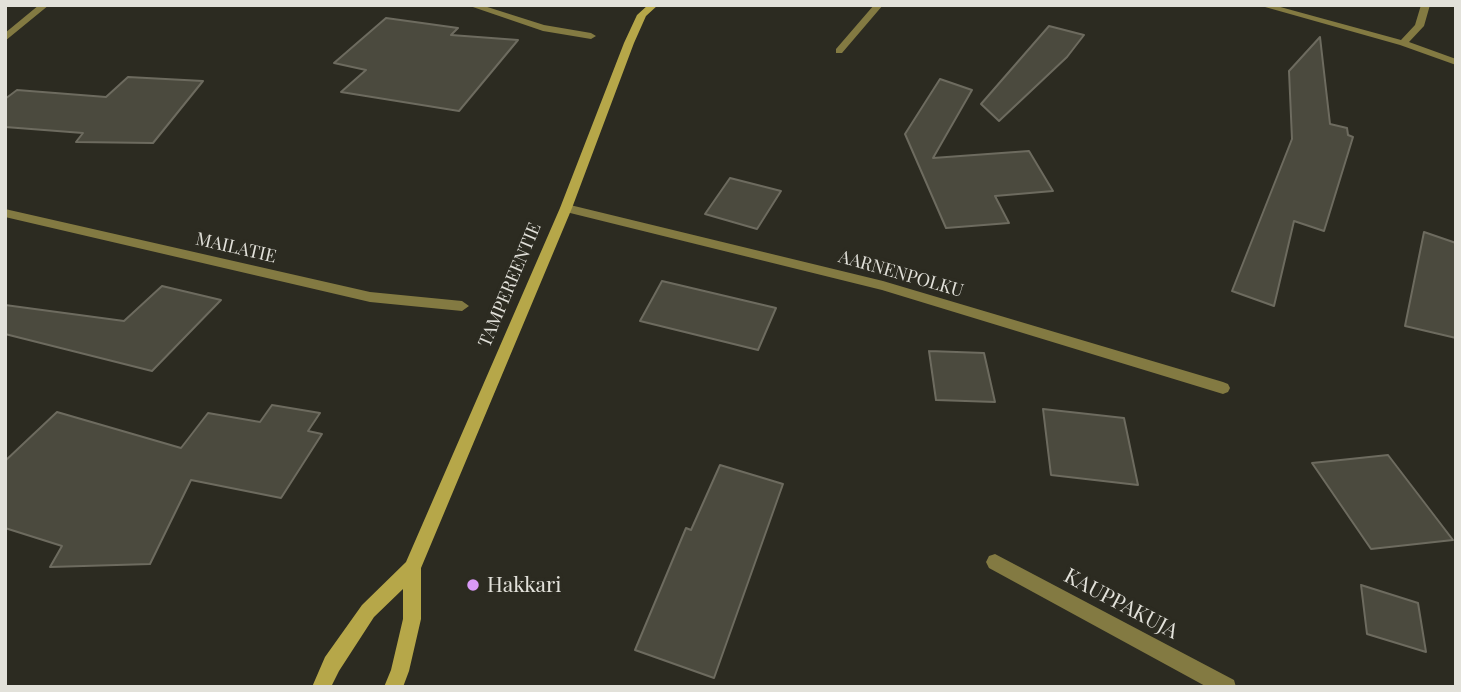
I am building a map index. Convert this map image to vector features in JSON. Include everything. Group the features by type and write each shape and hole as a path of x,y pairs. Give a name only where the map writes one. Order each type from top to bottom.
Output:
{"main road":[{"name":"TAMPEREENTIE","path":"321,687 332,664 368,611 411,568 566,208 641,10 654,5"},
{"name":"TAMPEREENTIE","path":"393,687 400,670 412,619 411,568"}],"street":[{"path":"5,38 45,5"},
{"path":"471,5 543,28 591,36"},
{"path":"839,51 879,5"},
{"path":"1262,5 1403,43 1456,62"},
{"path":"1403,43 1419,26 1426,5"},
{"name":"AARNENPOLKU","path":"566,208 883,286 1223,388"},
{"name":"MAILATIE","path":"5,213 370,297 461,306"},
{"name":"KAUPPAKUJA","path":"995,562 1227,687"}],"building":[{"path":"386,18 458,28 451,35 518,40 459,111 341,92 366,70 334,63"},
{"path":"1049,26 1084,35 1067,57 999,121 981,104"},
{"path":"1320,37 1330,124 1347,128 1348,135 1353,137 1324,231 1294,221 1274,306 1232,291 1292,139 1289,71"},
{"path":"128,77 203,81 153,143 76,142 83,133 5,127 5,99 17,90 106,97"},
{"path":"940,79 972,90 933,158 1029,151 1053,191 995,196 1009,223 946,228 905,134"},
{"path":"730,178 781,191 757,229 705,214"},
{"path":"1424,232 1456,243 1456,338 1405,326"},
{"path":"662,281 776,308 758,350 640,321"},
{"path":"162,286 221,300 152,371 5,334 5,305 124,321"},
{"path":"929,351 984,353 995,402 936,400"},
{"path":"272,405 320,413 308,431 322,434 281,498 191,480 150,564 50,567 62,546 5,528 5,461 57,412 181,448 208,413 260,422"},
{"path":"1043,409 1124,418 1138,485 1051,475"},
{"path":"1388,455 1453,540 1371,549 1312,463"},
{"path":"720,465 783,484 714,678 635,650 686,528 691,530"},
{"path":"1361,585 1418,603 1426,652 1367,634"}],"place":[{"name":"Hakkari","path":"473,585"}]}
